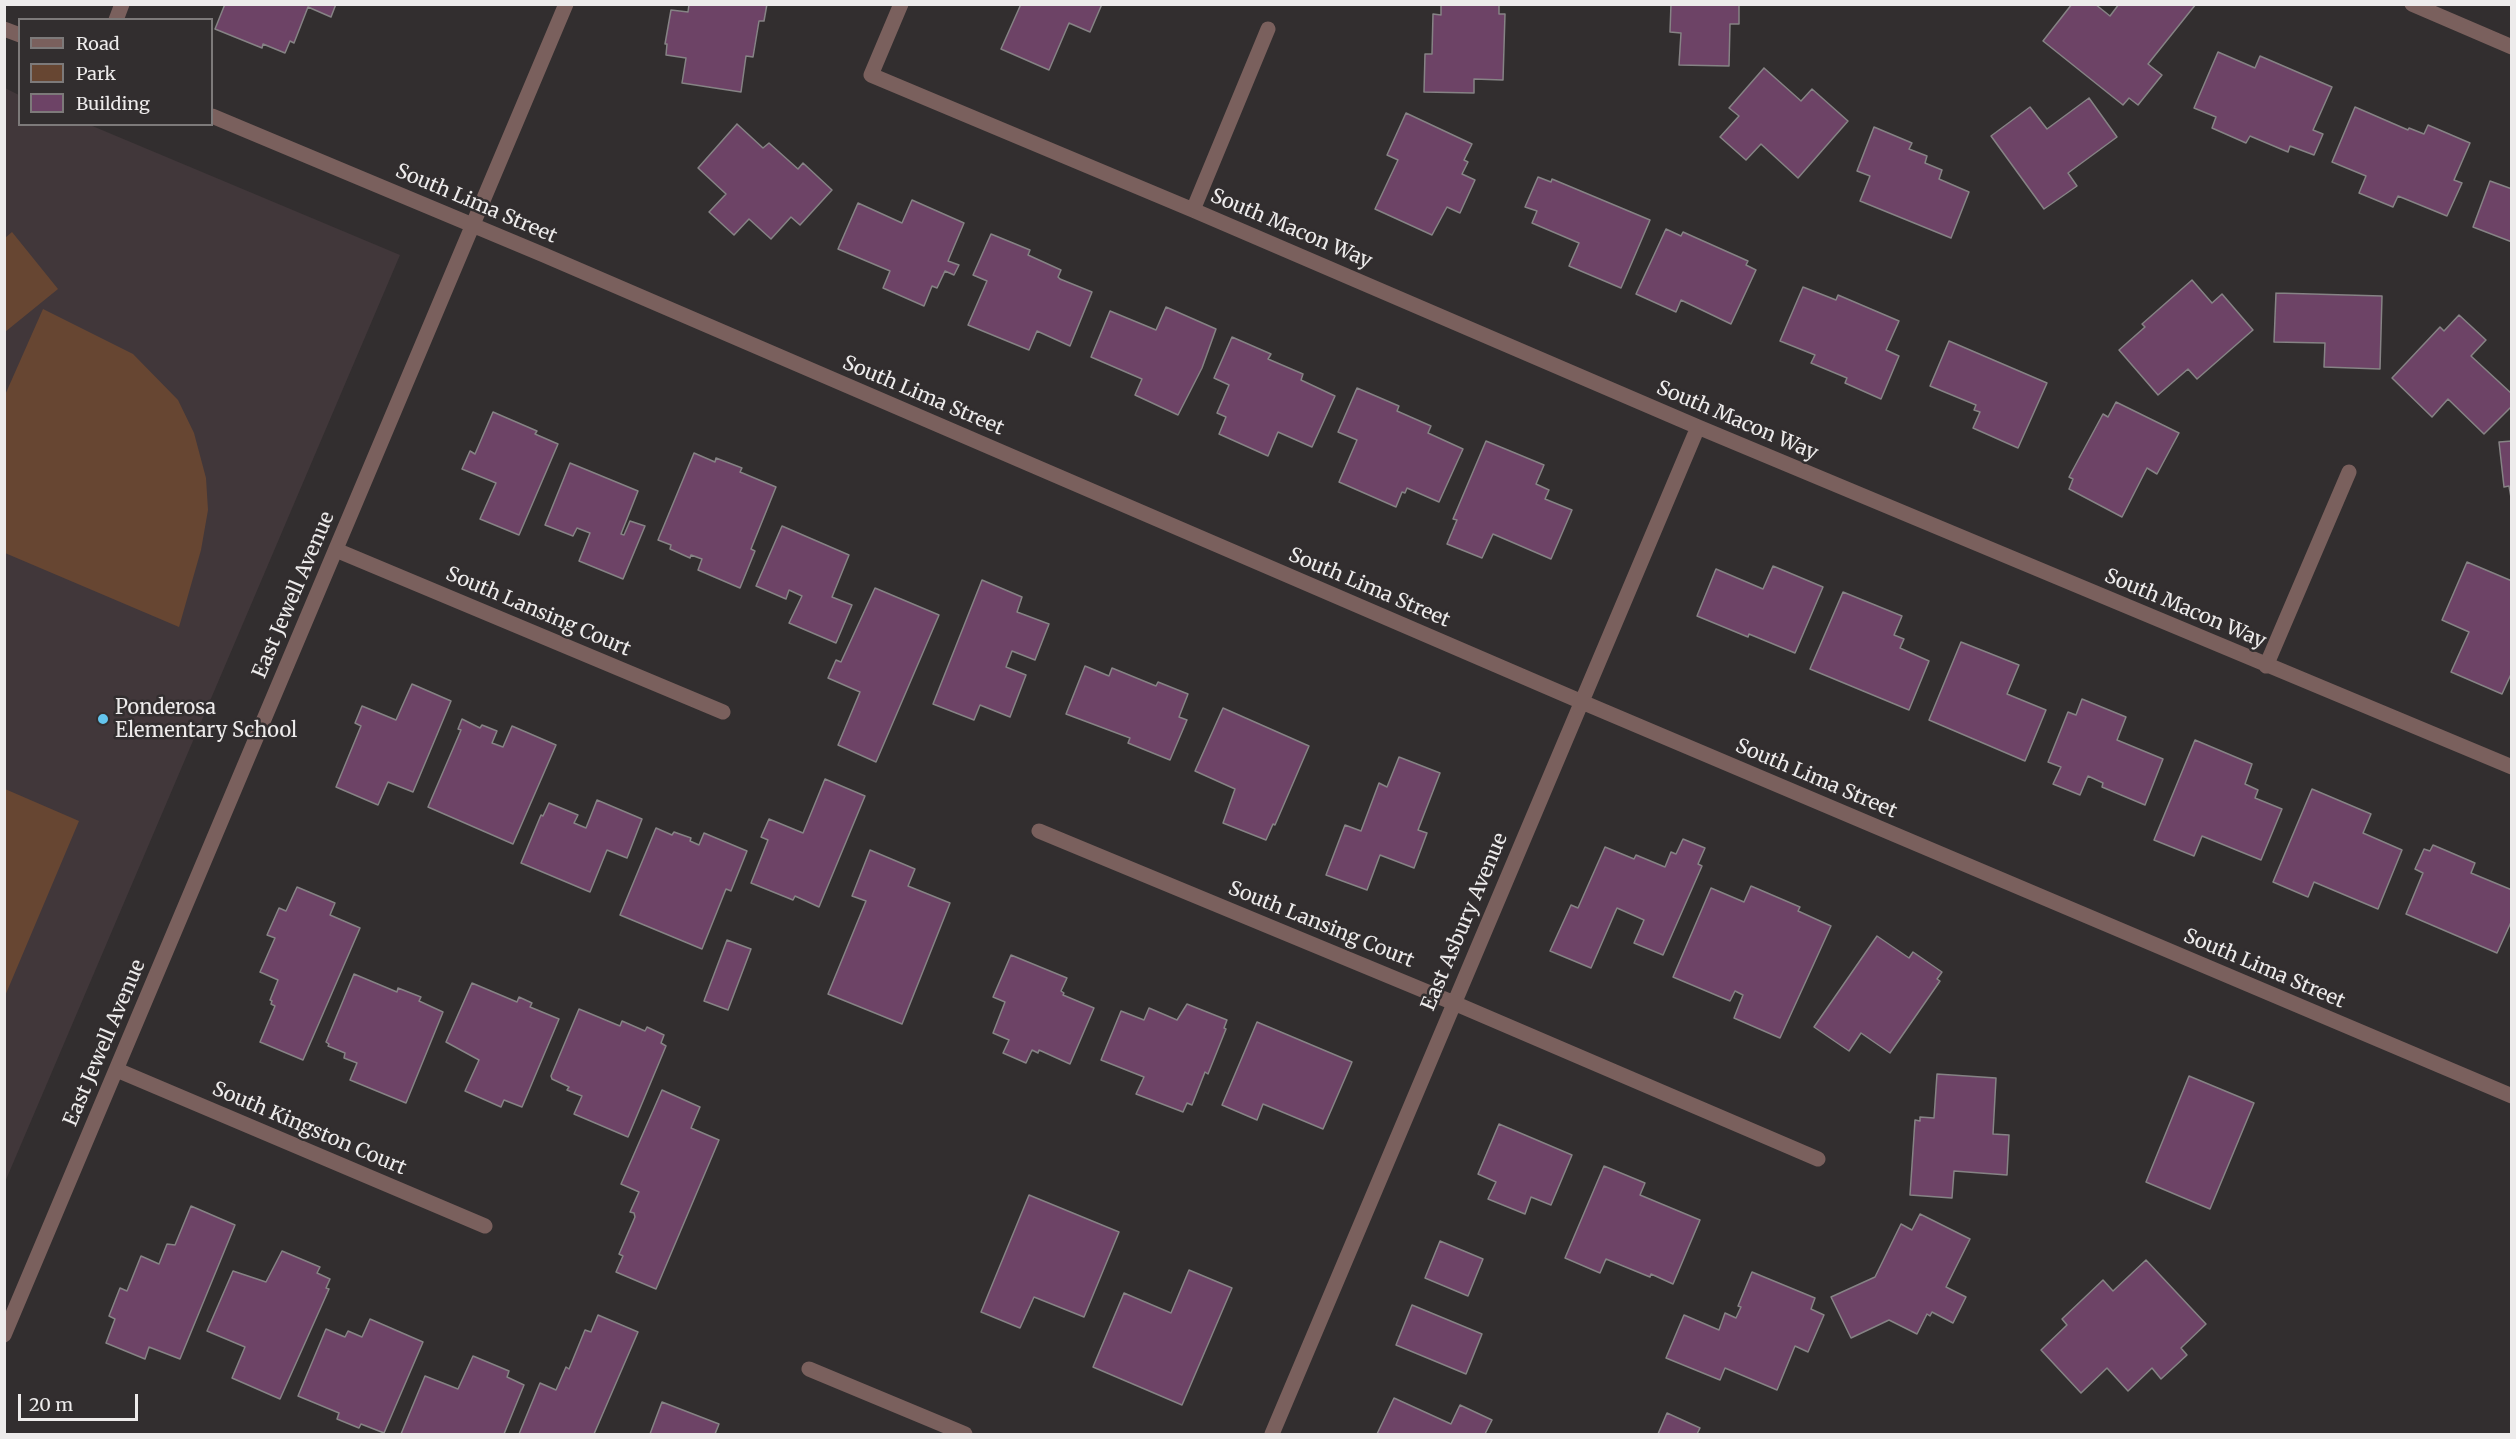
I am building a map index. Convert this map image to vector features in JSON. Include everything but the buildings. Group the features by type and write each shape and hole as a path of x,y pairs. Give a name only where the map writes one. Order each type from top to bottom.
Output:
{"street":[{"name":"East Jewell Avenue","path":"4,1335 566,4"},
{"name":"South Macon Way","path":"901,4 871,75 1193,210 1698,427 2511,767"},
{"path":"2412,4 2511,46"},
{"name":"South Macon Way","path":"1193,210 1268,29"},
{"name":"South Lima Street","path":"213,116 1581,702 2511,1096"},
{"name":"East Asbury Avenue","path":"1272,1434 1698,427"},
{"name":"South Macon Way","path":"2266,666 2349,472"},
{"name":"South Lansing Court","path":"336,550 723,712"},
{"name":"South Lansing Court","path":"1039,831 1454,1003 1818,1159"},
{"name":"South Kingston Court","path":"117,1070 485,1226"},
{"path":"810,1369 965,1434"}],"shaded area":[{"name":"Ponderosa Elementary School","path":"5,88 18,94 18,126 92,126 400,255 5,1182"}],"green space":[{"path":"12,232 58,289 5,332 5,238"},
{"path":"43,309 133,354 178,400 194,433 206,478 208,510 201,550 179,627 5,553 5,395"},
{"path":"5,789 79,821 5,996"}],"place":[{"name":"Ponderosa Elementary School","path":"103,719"}]}
